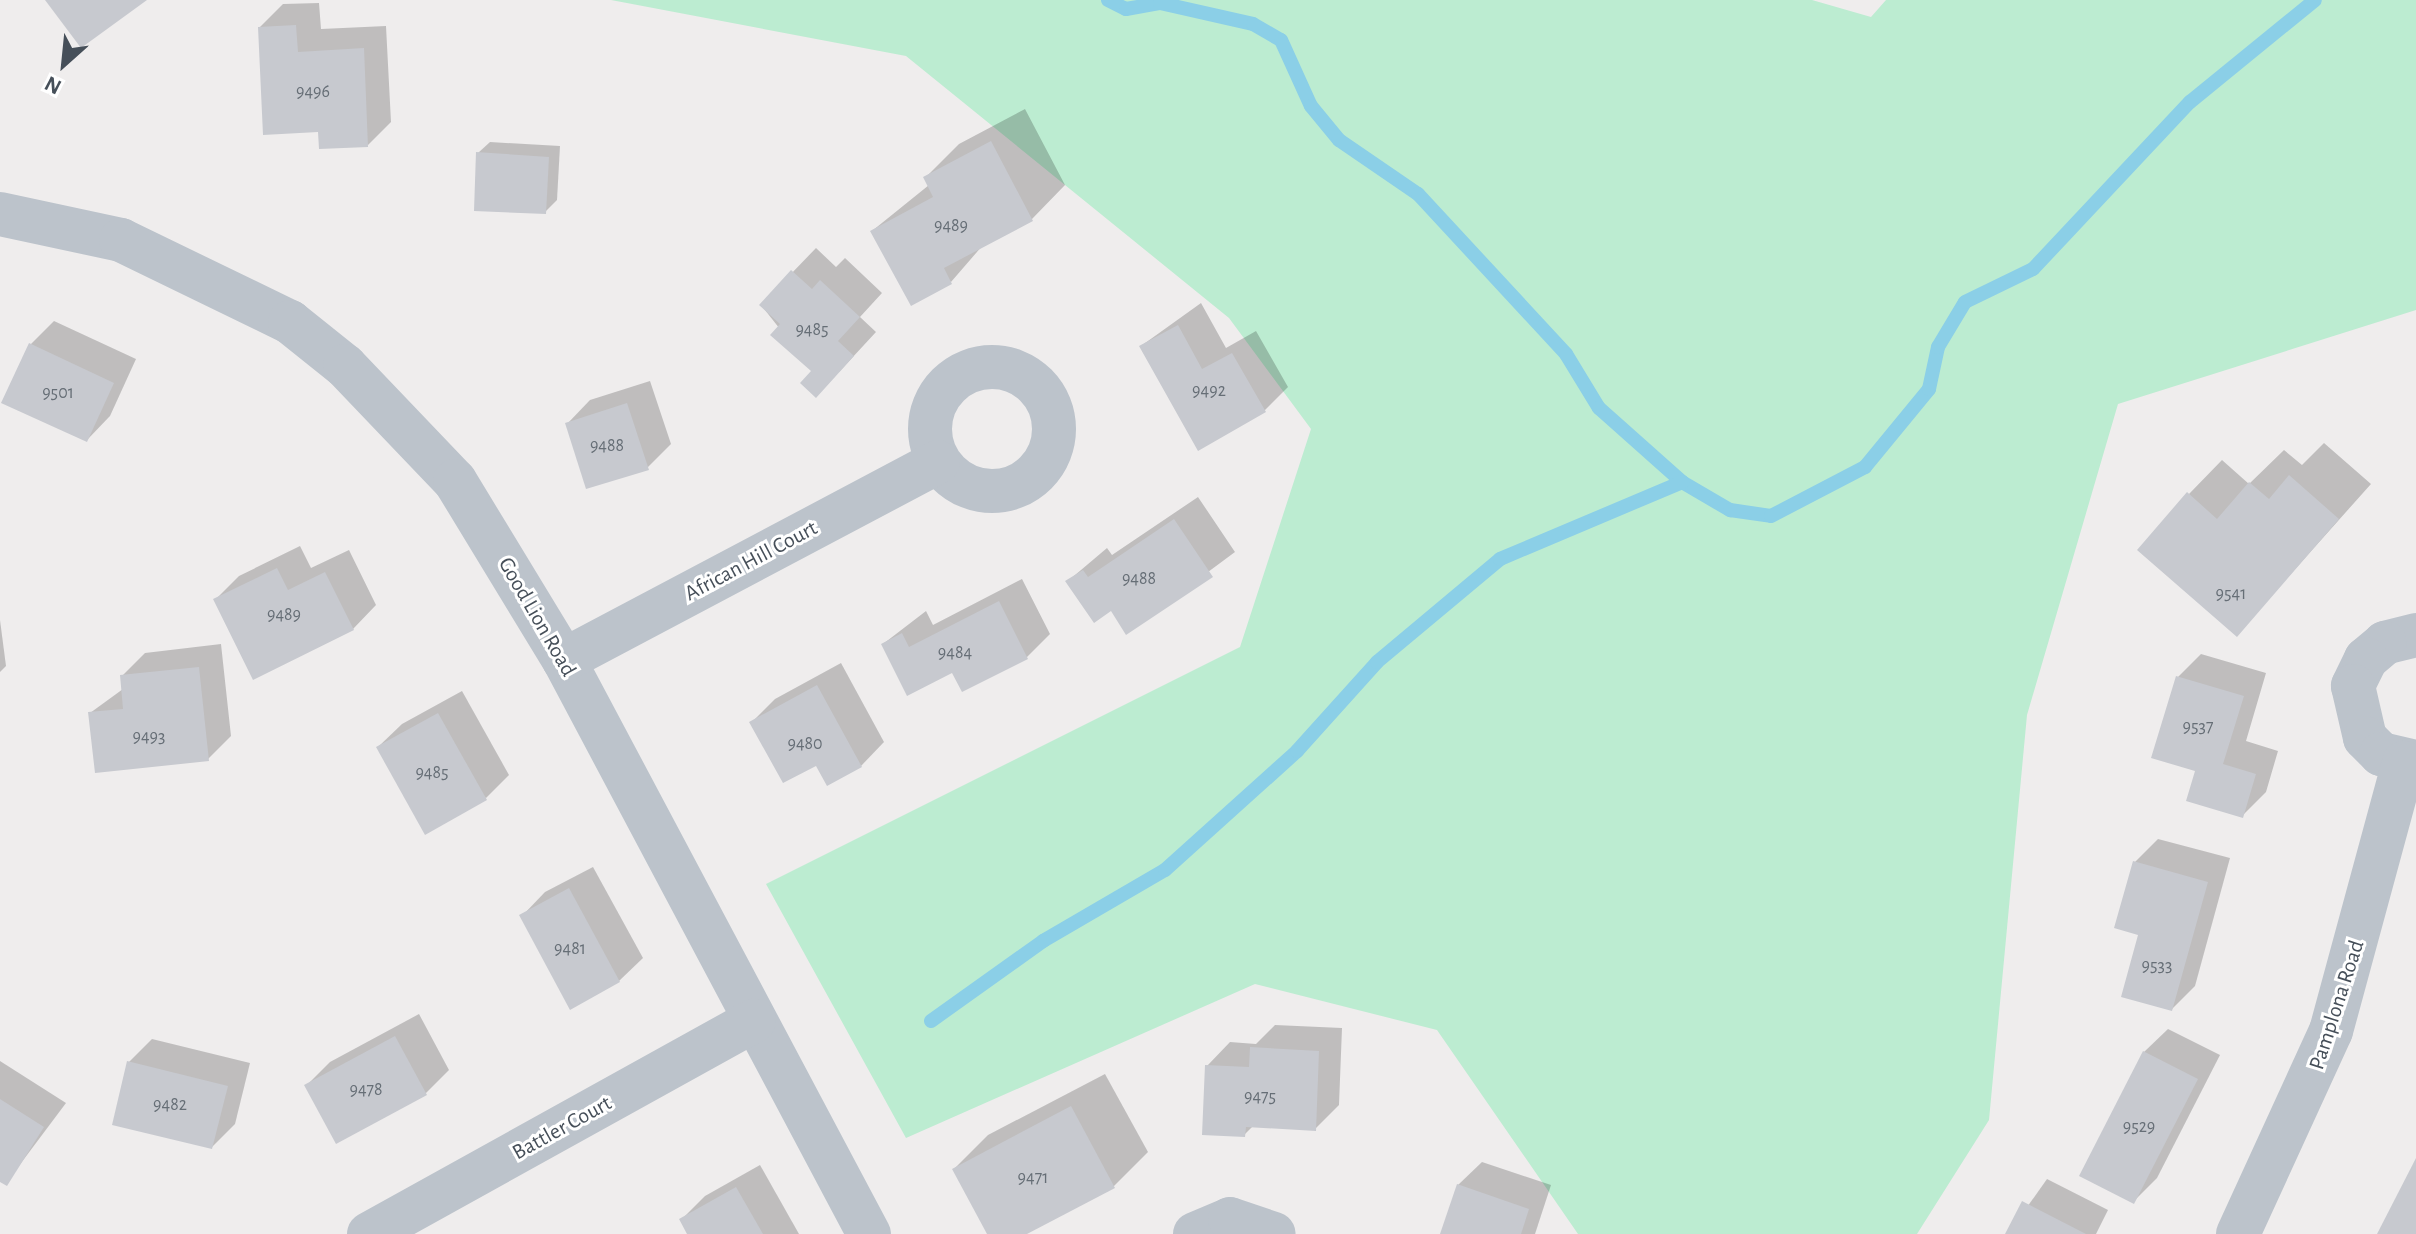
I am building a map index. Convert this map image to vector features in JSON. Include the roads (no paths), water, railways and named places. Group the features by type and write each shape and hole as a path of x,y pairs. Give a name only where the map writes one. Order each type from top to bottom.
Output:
{"street":[{"name":"Good Lion Road","path":"0,214 121,240 290,322 345,366 455,481 564,660 869,1234"},
{"name":"African Hill Court","path":"564,660 938,462"},
{"name":"Pamplona Road","path":"2238,1234 2299,1114 2331,1031 2410,763 2365,738 2353,686 2385,643 2416,635"},
{"name":"Battler Court","path":"369,1234 754,1021"},
{"path":"1195,1234 1230,1219 1274,1234"}],"waterway":[{"path":"1108,0 1126,9 1160,3 1253,24 1281,40 1311,106 1339,140 1418,194 1566,354 1599,408 1682,482 1730,510 1771,516 1865,467 1929,389 1938,347 1965,302 2033,269 2190,102 2315,0"},
{"path":"931,1021 1043,941 1165,870 1297,751 1377,662 1500,559 1682,482"}]}
